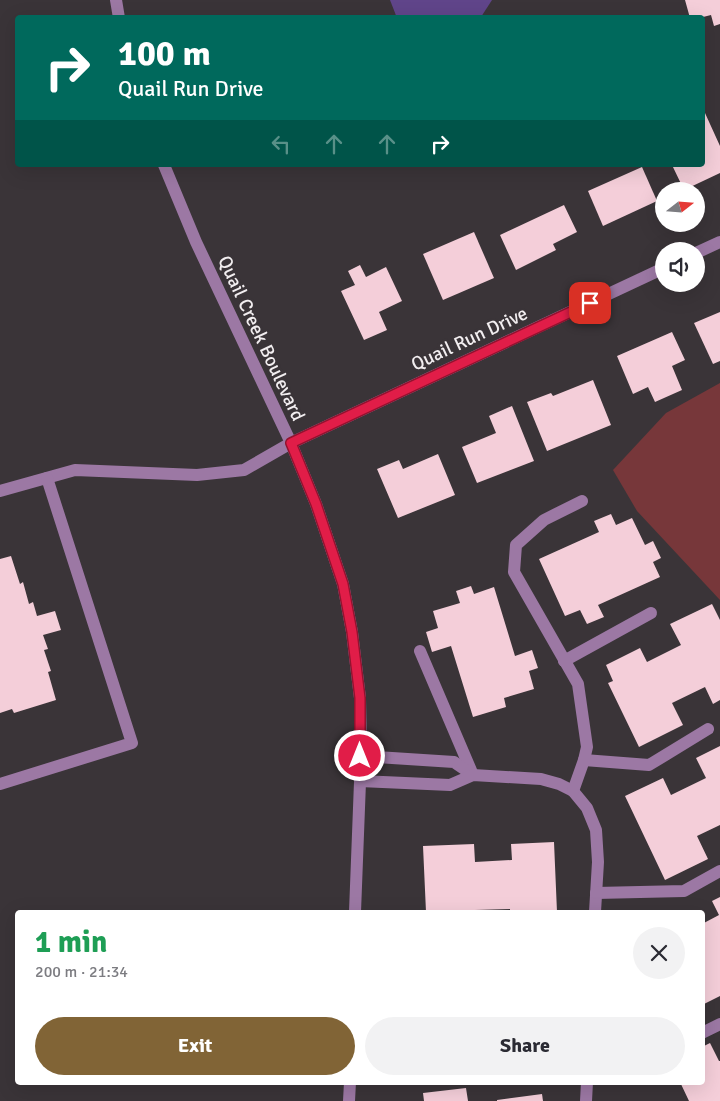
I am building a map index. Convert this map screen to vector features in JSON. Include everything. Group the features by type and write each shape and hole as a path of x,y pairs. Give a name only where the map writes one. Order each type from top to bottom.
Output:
{"street":[{"path":"116,0 119,15"},
{"name":"Quail Creek Boulevard","path":"165,167 196,242 291,443 316,504 343,584 352,632 360,698 360,781 355,910"},
{"path":"705,249 720,242"},
{"name":"Quail Run Drive","path":"0,491 75,470 197,475 244,470 291,443 655,272"},
{"path":"0,784 132,743 47,478"},
{"path":"573,791 587,747 578,684 514,572 516,545 544,520 582,501"},
{"path":"564,661 651,613"},
{"path":"420,651 473,775"},
{"path":"584,760 649,764 708,729"},
{"path":"360,756 454,762 473,775"},
{"path":"360,781 450,785 473,775 541,779 560,784 573,791 587,808 596,830 598,862 595,910"},
{"path":"596,892 684,890 720,871"},
{"path":"705,1032 720,1024"},
{"path":"349,1101 350,1085"},
{"path":"586,1101 587,1085"}],"shaded area":[{"path":"390,0 492,0 482,15 396,15"},
{"path":"720,383 720,600 637,511 613,470 666,413"}],"building":[{"path":"685,0 720,0 720,24 714,26 711,15 689,15"},
{"path":"705,113 720,146 720,173 701,182 680,182 673,167 705,167"},
{"path":"642,167 655,196 655,202 603,226 588,191"},
{"path":"564,205 577,232 553,244 556,250 516,270 500,235"},
{"path":"474,232 494,278 443,300 423,254"},
{"path":"360,265 366,277 386,267 402,301 379,312 387,330 364,340 341,291 355,285 348,271"},
{"path":"720,312 720,361 713,364 694,323"},
{"path":"672,332 685,360 672,366 682,390 655,402 648,387 633,394 617,356"},
{"path":"593,380 611,425 547,451 527,402 551,393 553,396"},
{"path":"512,406 534,461 477,483 462,447 496,433 489,416"},
{"path":"438,454 455,495 398,518 377,469 399,460 403,469"},
{"path":"611,514 616,525 632,518 645,545 653,541 661,558 653,562 660,577 598,605 604,617 587,624 580,610 565,616 539,559 599,532 594,521"},
{"path":"11,556 20,584 23,582 29,604 33,602 37,616 55,611 61,630 43,635 48,649 44,650 51,671 48,672 56,700 14,713 12,709 0,713 0,559"},
{"path":"471,586 474,594 494,587 515,656 532,650 538,668 529,671 534,689 504,698 506,707 473,717 451,646 432,652 426,632 438,628 433,611 460,603 456,591"},
{"path":"712,604 720,620 720,700 713,704 705,687 672,703 683,725 639,747 608,683 613,681 606,665 640,648 647,662 681,645 670,624"},
{"path":"720,746 720,825 697,836 708,859 665,880 625,796 663,778 671,795 706,778 696,758"},
{"path":"554,842 557,910 426,910 423,846 474,844 475,862 512,860 511,844"},
{"path":"720,897 720,996 705,1004 705,922 719,915 712,901"},
{"path":"710,1043 720,1061 720,1101 689,1101 681,1085 705,1085 705,1046"},
{"path":"466,1088 468,1101 424,1101 423,1093"},
{"path":"542,1094 543,1101 497,1101 497,1100"}],"route":[{"path":"360,756 360,698 352,632 343,584 316,504 291,443 590,303"}]}
